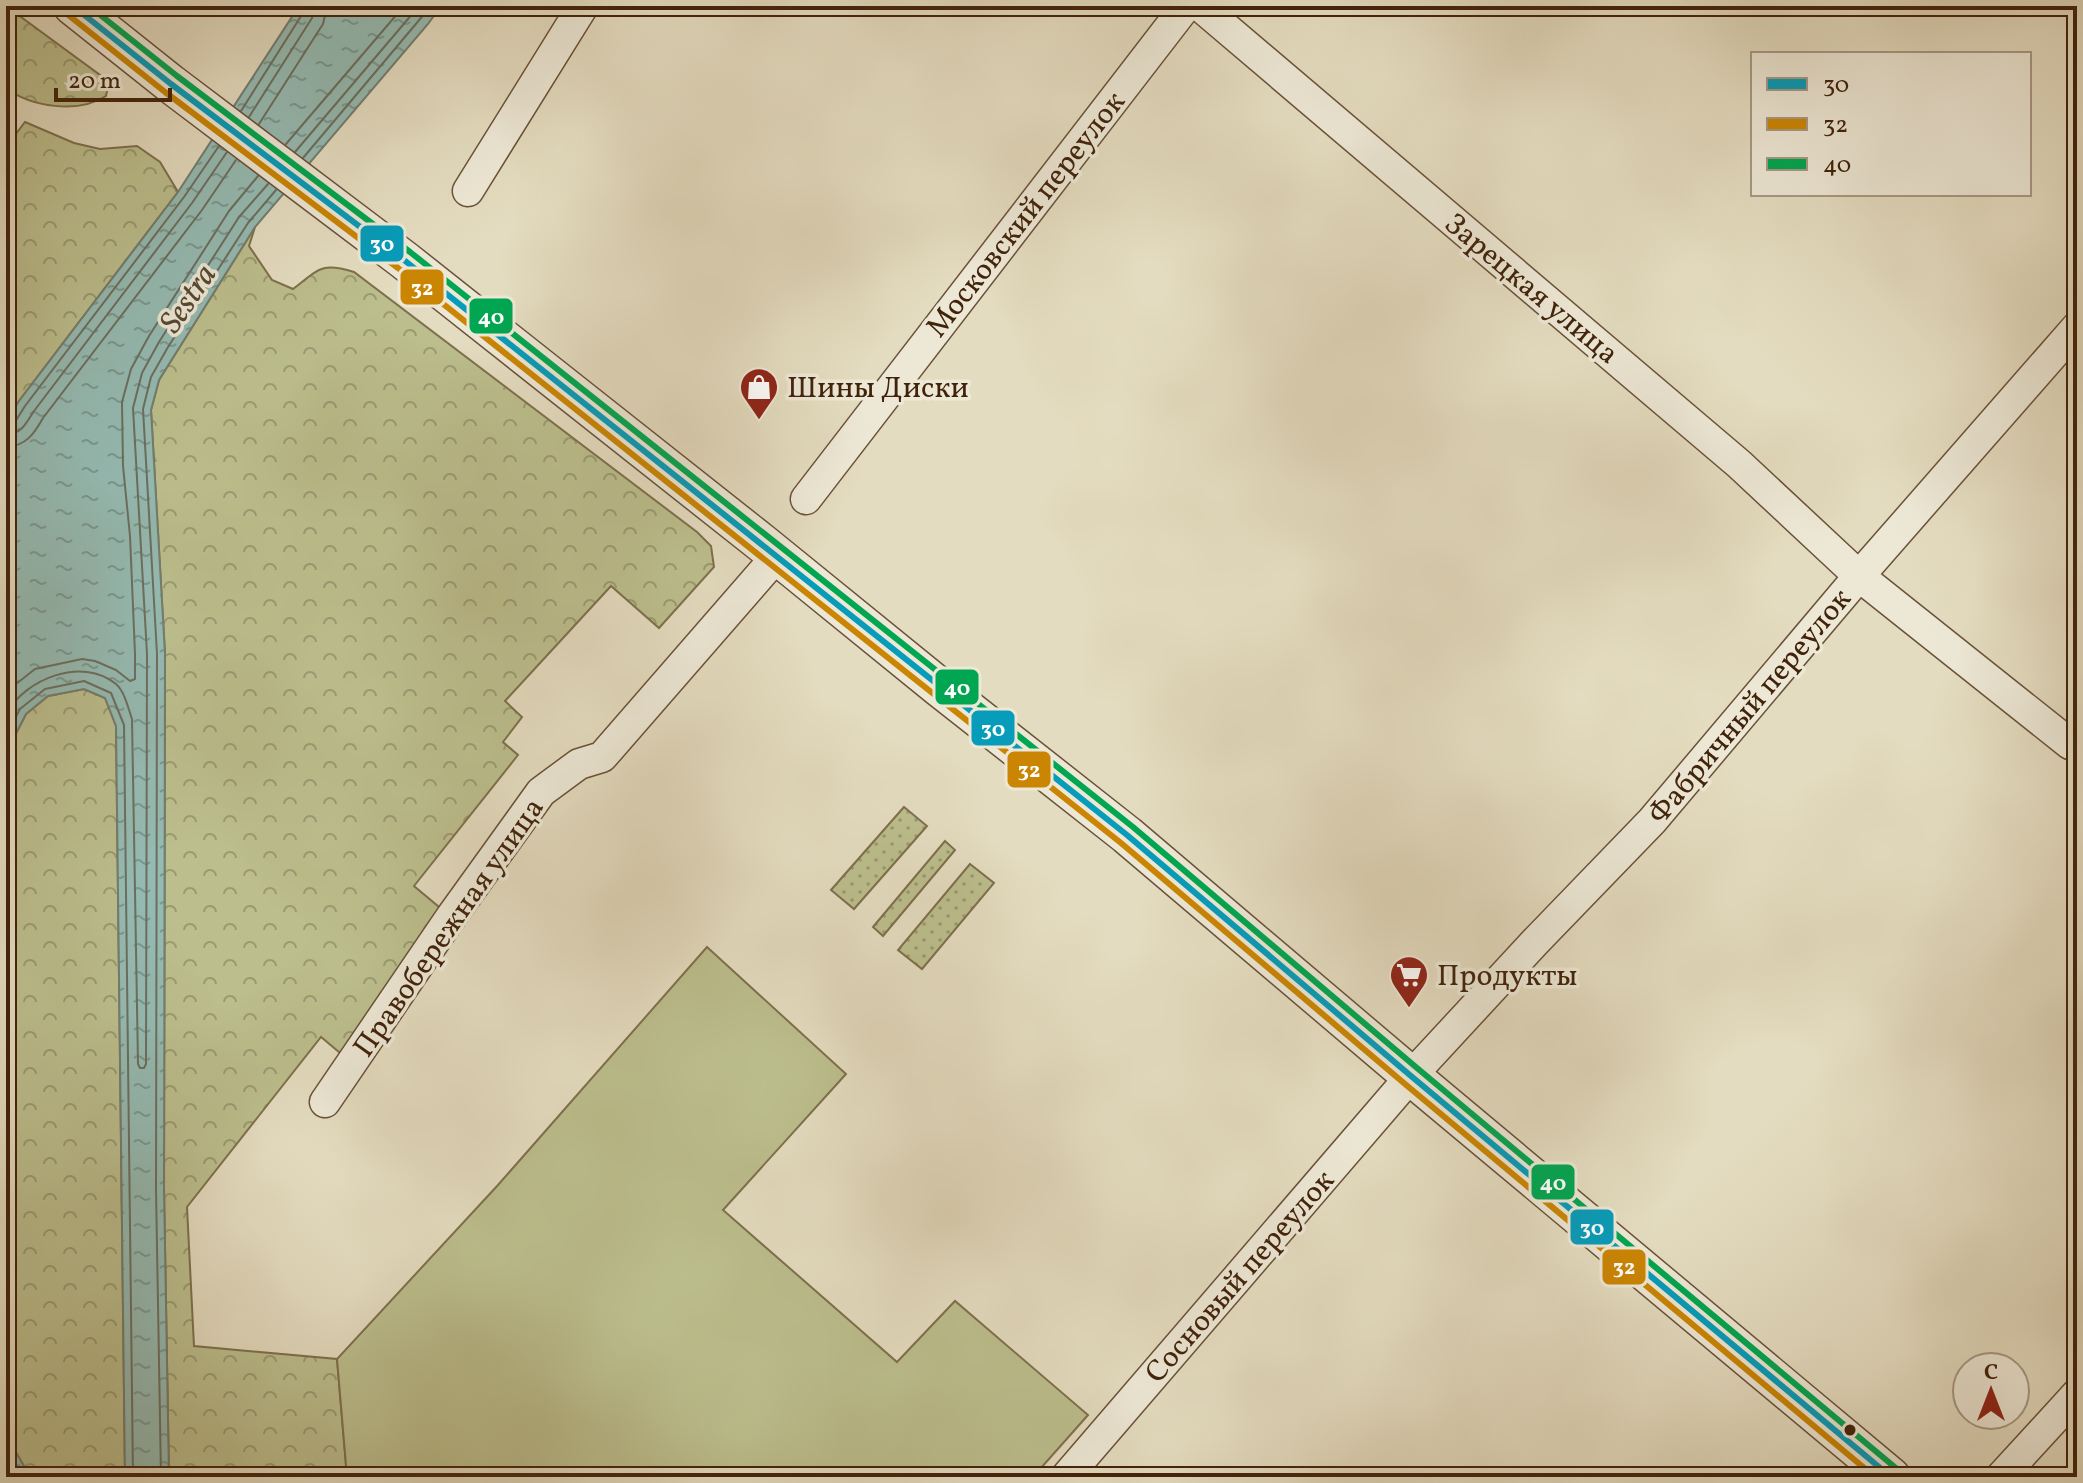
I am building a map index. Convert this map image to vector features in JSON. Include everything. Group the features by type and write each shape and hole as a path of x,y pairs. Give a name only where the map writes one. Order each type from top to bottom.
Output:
{"street":[{"path":"73,6 404,260 1127,835 1891,1477"},
{"path":"468,191 583,6"},
{"name":"Московский переулок","path":"806,499 1186,6"},
{"name":"Зарецкая улица","path":"1200,6 1739,464 1859,576 2070,744 2077,743"},
{"name":"Фабричный переулок","path":"1411,1076 1652,821 1859,576 2077,327"},
{"name":"Правобережная улица","path":"325,1102 541,792 579,764 602,757 777,556"},
{"name":"Сосновый переулок","path":"1066,1477 1411,1076"},
{"path":"2001,1477 2077,1394"}],"green space":[{"path":"6,6 100,75 108,86 106,96 82,105 55,106 28,100 6,88"},
{"path":"25,122 74,143 100,149 137,146 160,162 178,192 6,422 6,147"},
{"path":"255,227 249,246 272,280 293,289 321,269 354,272 697,532 711,546 714,567 659,628 611,586 505,701 522,717 503,742 518,755 414,886 451,917 352,1063 321,1037 187,1207 194,1346 337,1359 347,1477 169,1477 164,1189 165,654 151,410 159,380"},
{"path":"84,689 105,698 116,726 125,1477 38,1477 25,1468 6,1435 6,753 26,714 48,696"},
{"path":"904,807 927,826 854,909 831,890"},
{"path":"945,841 955,850 883,936 873,927"},
{"path":"970,864 994,883 922,969 898,950"},
{"path":"707,947 846,1074 723,1210 897,1362 955,1301 1088,1415 1033,1477 347,1477 337,1359 498,1185"}],"water":[{"name":"Sestra","path":"299,6 441,6 255,227 159,380 151,410 165,654 164,1189 169,1477 125,1477 116,726 105,698 84,689 48,696 26,714 6,753 6,422 178,192"},
{"path":"6,1435 25,1468 38,1477 6,1477"}],"transit line":[{"name":"30","path":"73,6 404,260 1127,835 1891,1477"},
{"name":"40","path":"89,6 410,252 1133,827 1897,1469"},
{"name":"32","path":"67,14 398,268 1121,843 1875,1477"}],"place":[{"name":"Шины Диски","path":"759,421"},
{"name":"Продукты","path":"1409,1009"}]}
